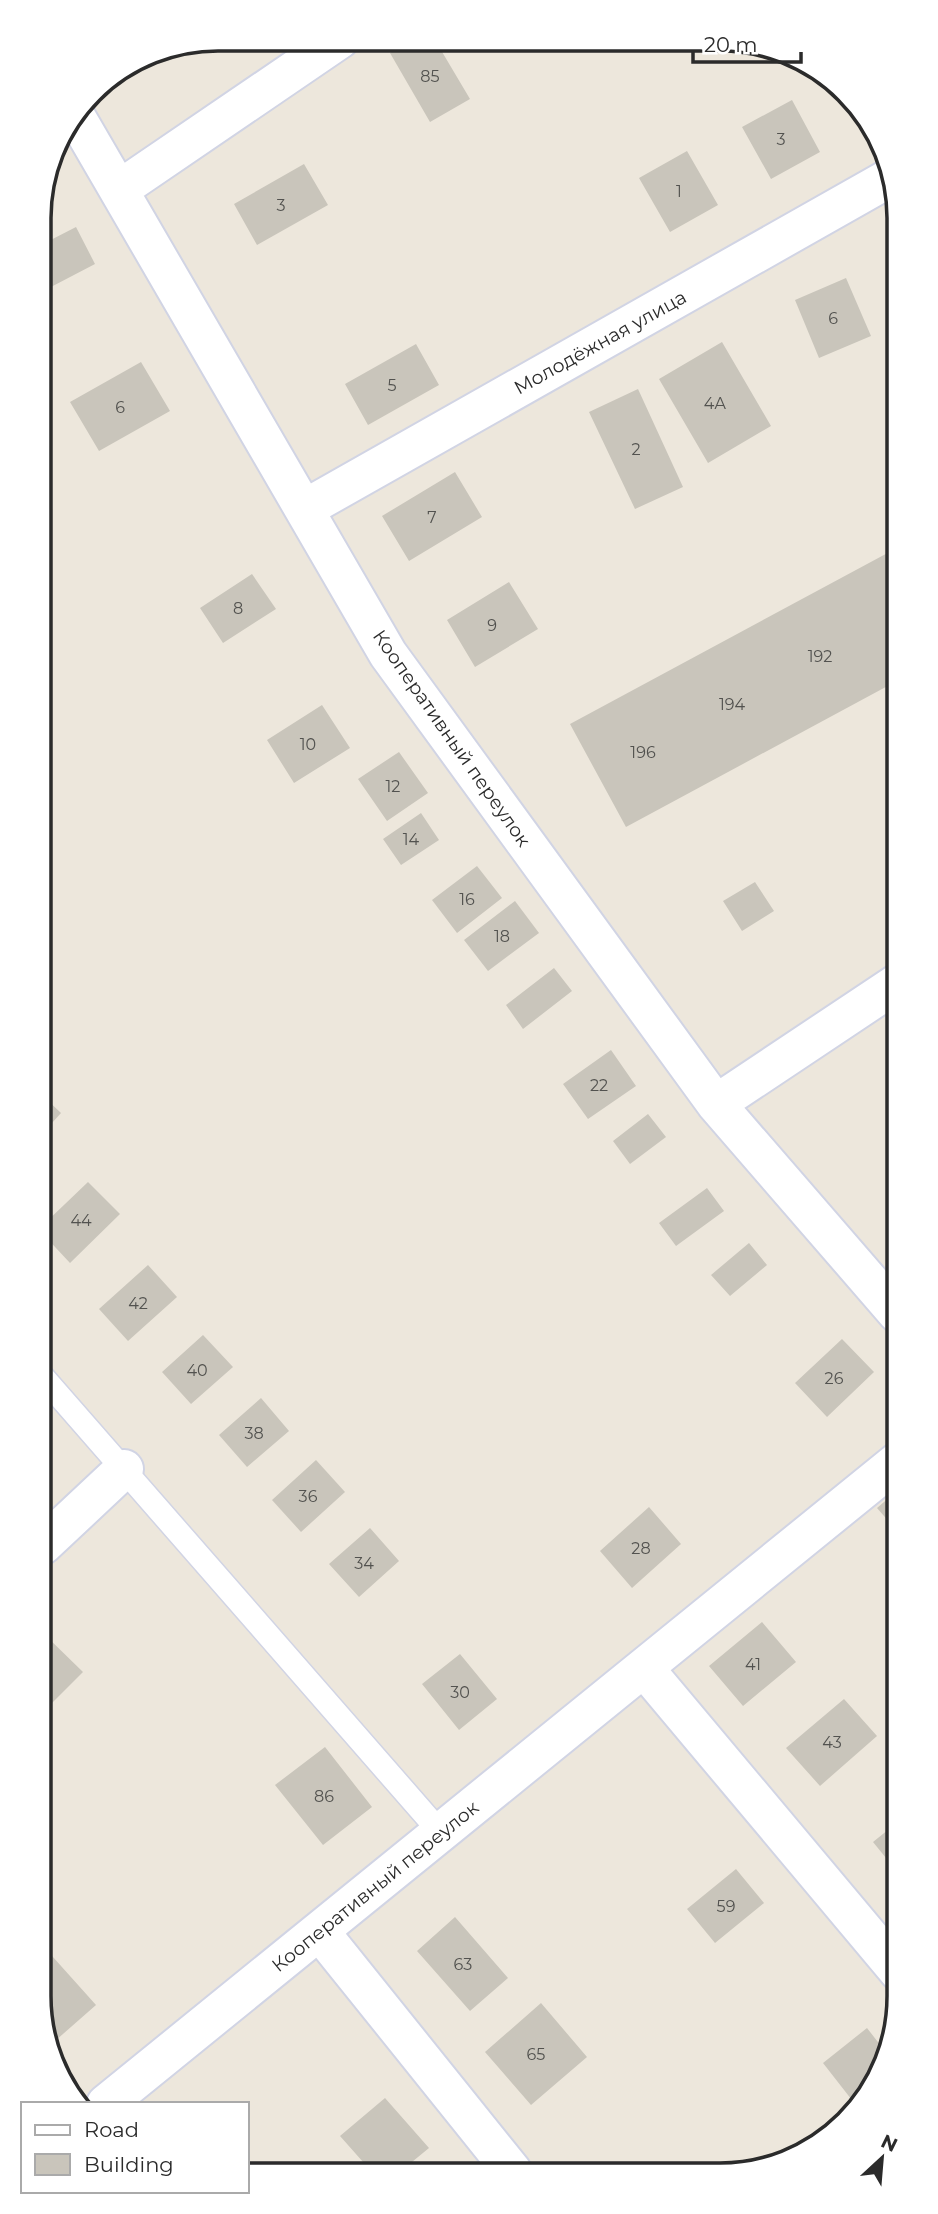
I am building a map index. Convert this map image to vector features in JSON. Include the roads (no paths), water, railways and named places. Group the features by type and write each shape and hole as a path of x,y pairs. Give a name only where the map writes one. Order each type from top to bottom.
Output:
{"street":[{"path":"120,189 322,51"},
{"name":"Кооперативный переулок","path":"80,123 306,508 388,654 716,1104 887,1301"},
{"name":"Молодёжная улица","path":"306,508 884,183"},
{"path":"716,1104 887,990"},
{"path":"51,1537 124,1469"},
{"name":"Кооперативный переулок","path":"108,2102 887,1470"},
{"path":"644,1668 887,1958"},
{"path":"320,1932 506,2163"}],"lane":[{"path":"51,1385 441,1833"}]}
